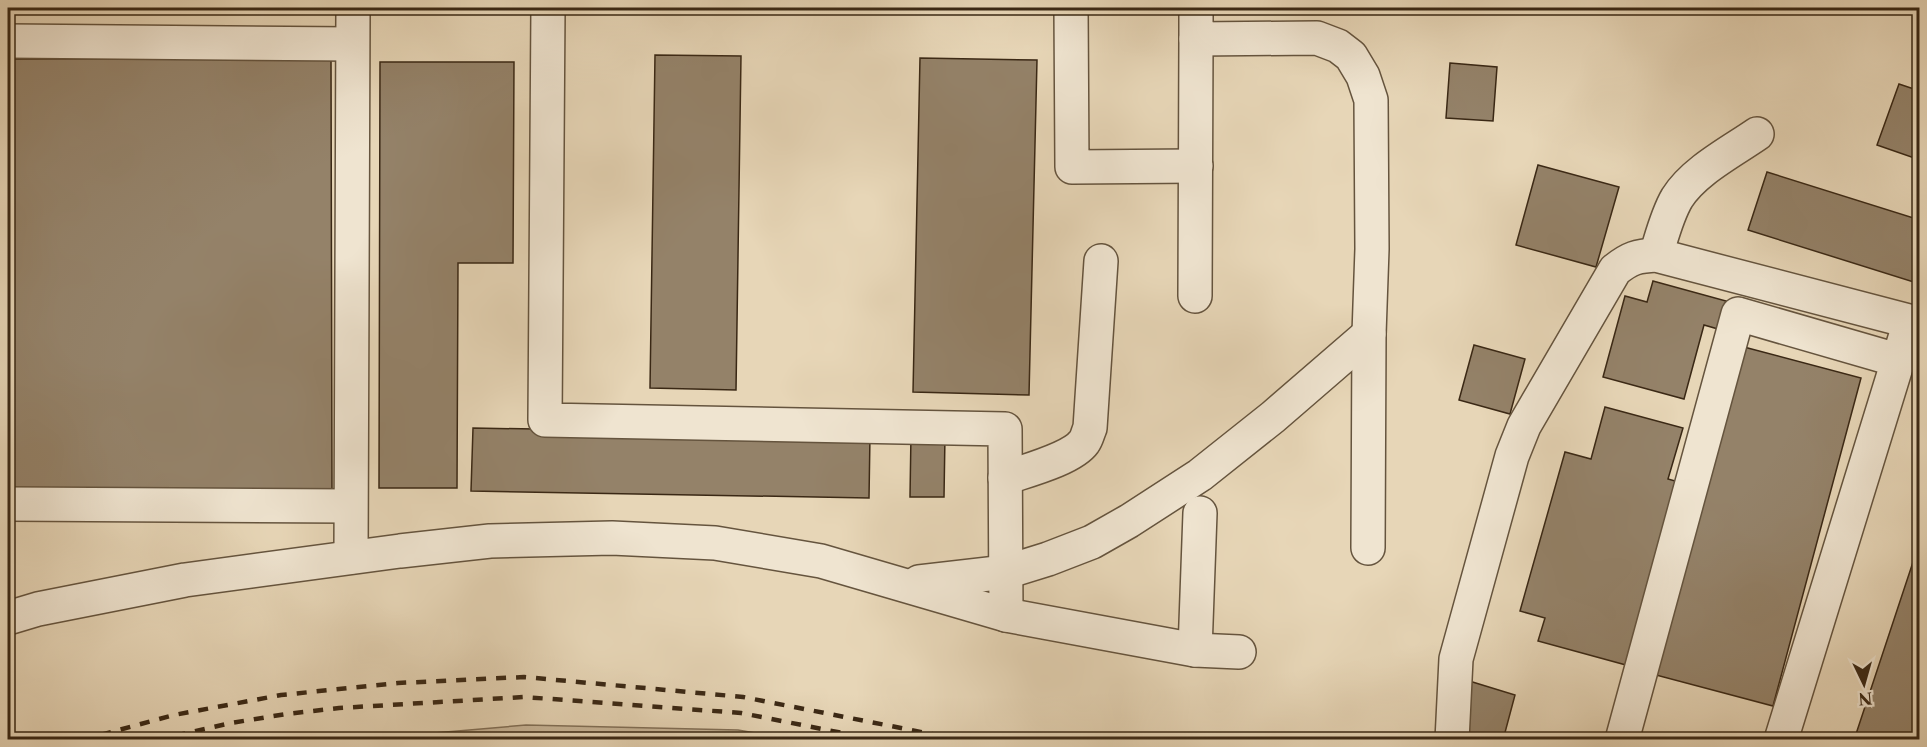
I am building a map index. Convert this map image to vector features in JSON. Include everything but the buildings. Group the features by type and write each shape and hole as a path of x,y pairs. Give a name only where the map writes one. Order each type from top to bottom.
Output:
{"lane":[{"path":"351,557 353,8"},
{"path":"548,8 545,420 1005,429 1006,615"},
{"path":"1071,8 1072,167 1196,166"},
{"path":"1196,296 1196,23 1317,38 1338,46 1351,56 1363,76 1371,100 1372,249 1369,334 1368,548"},
{"path":"8,41 352,44"},
{"path":"1656,255 1668,217 1676,199 1686,186 1700,173 1757,134"},
{"path":"1452,740 1456,659 1512,456 1524,426 1616,270 1626,261 1639,255 1656,255 1915,323 1897,360 1781,740"},
{"path":"1005,478 1056,460 1084,442 1090,428 1101,261"},
{"path":"1622,740 1738,314 1897,360"},
{"path":"900,584 1006,572 1092,542 1200,475 1273,417 1369,334"},
{"path":"8,504 350,506"},
{"path":"1195,650 1200,513"},
{"path":"8,618 38,609 185,580 351,557 490,541 612,538 715,543 821,561 1006,615 1195,650 1239,652"}],"shaded area":[{"path":"526,725 738,730 791,739 364,739"}],"railway":[{"path":"82,740 174,715 281,695 398,683 524,677 743,697 962,740"},
{"path":"156,740 231,723 286,714 339,708 524,697 741,713 878,740"}]}
